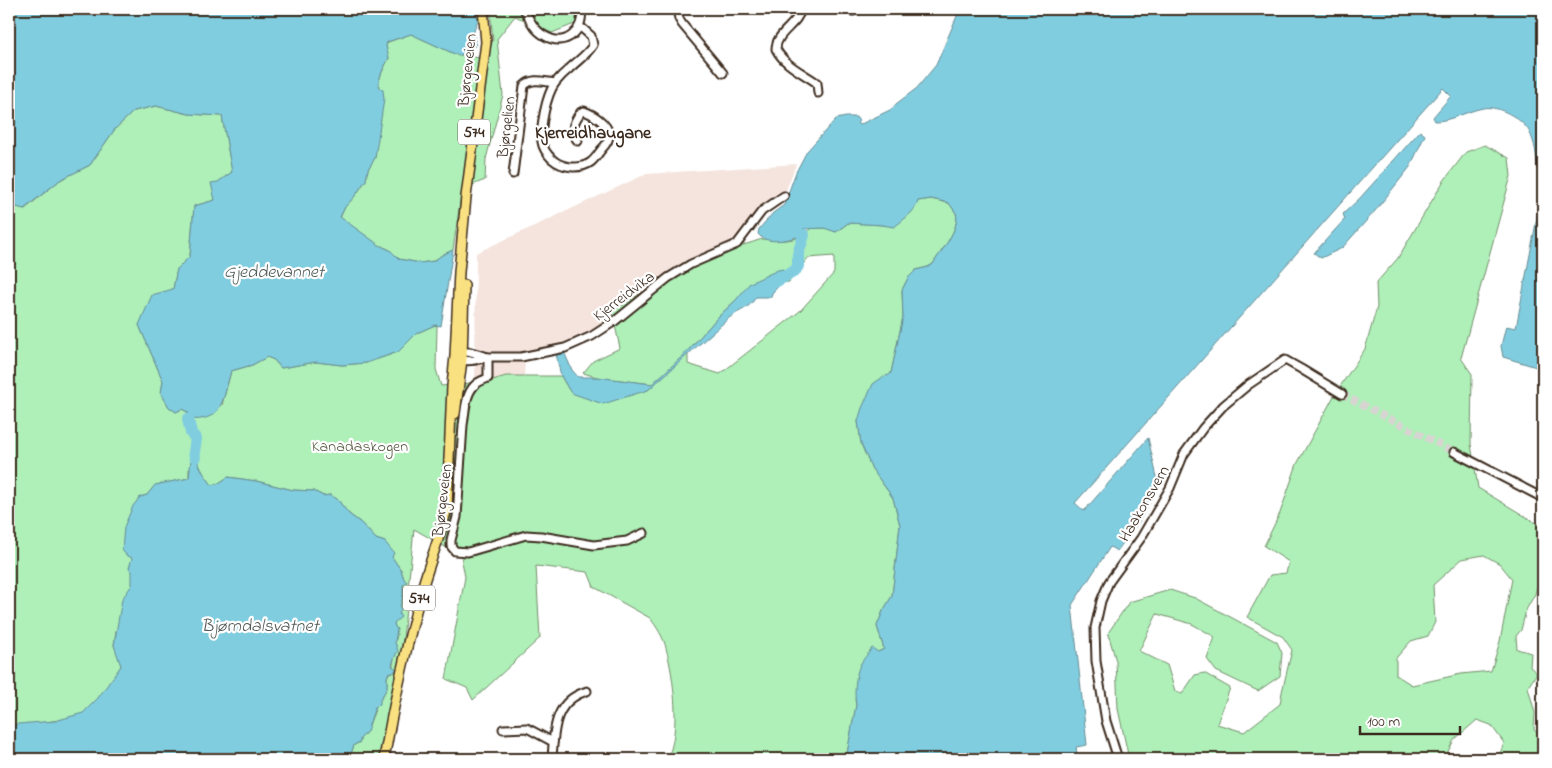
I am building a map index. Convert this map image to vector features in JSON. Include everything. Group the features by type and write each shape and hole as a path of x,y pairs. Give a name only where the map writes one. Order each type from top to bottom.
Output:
{"main road":[{"name":"Bjørgeveien","path":"384,759 417,605 447,508 451,437 456,409 460,356 459,272 466,197 486,42 483,9"}],"street":[{"path":"524,9 536,30 552,39 563,40 574,35 579,28 582,14 580,9"},
{"path":"677,9 682,24 723,73"},
{"path":"801,9 799,16 778,39 776,49 798,71 817,83 818,93"},
{"path":"849,9 853,11 859,9"},
{"path":"578,141 575,137 573,125 581,112 584,111 605,125 609,134 609,140 597,156 591,162 580,167 566,166 555,162 543,146 542,135 550,92 555,83 587,54 593,45 591,36 579,28"},
{"name":"Bjørgelien","path":"513,174 524,86 532,81 555,83"},
{"name":"Kjerreidvika","path":"460,356 470,361 488,357 521,357 564,348 592,336 615,321 668,278 691,264 737,244 762,211 784,196"},
{"name":"Bjørgeveien","path":"488,357 488,378 475,384 471,389 465,412 457,517 451,540 451,546 455,551 468,552 526,535 594,545 627,541 644,533"},
{"name":"Haakonsvern","path":"1118,759 1107,726 1096,661 1095,628 1097,615 1109,582 1141,538 1156,513 1174,480 1184,454 1203,428 1223,406 1260,376 1285,360 1342,394"},
{"path":"1454,452 1543,498"},
{"path":"552,759 553,742 561,708 568,700 587,691"},
{"path":"503,729 527,728 553,742"}],"shaded area":[{"path":"796,164 784,196 762,211 743,239 615,321 565,348 525,362 515,512 466,441 475,374 476,253 646,174"}],"green space":[{"path":"490,9 578,9 584,20 552,33 515,16 497,39 503,95 486,159 485,180 462,189 453,250 434,261 420,263 399,259 390,250 379,245 340,218 345,207 366,180 368,169 375,158 378,85 389,58 386,46 388,42 411,34 459,56 486,59 493,40"},
{"name":"Kanadaskogen","path":"156,106 189,114 222,116 232,172 218,182 215,200 194,206 190,256 177,269 173,289 139,325 163,381 161,393 169,407 176,412 182,409 189,413 222,405 231,371 252,365 267,357 274,360 281,368 316,362 342,365 366,363 398,352 417,333 435,325 437,326 436,369 441,386 489,381 506,376 561,376 569,390 648,390 688,354 688,364 720,374 800,311 834,273 834,256 808,258 789,282 781,283 786,277 736,300 683,356 652,384 597,377 583,373 593,361 620,348 612,312 678,272 713,256 761,239 786,240 804,235 811,228 827,228 836,232 848,223 885,225 918,201 931,199 949,203 956,213 956,226 933,264 916,270 908,278 902,290 903,317 891,373 858,421 861,444 872,469 893,498 900,525 892,596 877,626 884,649 878,652 855,699 856,705 846,759 667,759 674,735 675,705 672,674 664,640 650,618 594,587 588,572 536,566 540,638 473,700 467,688 446,679 465,577 461,556 414,529 401,659 378,759 344,759 351,754 354,745 360,742 360,739 369,729 376,707 387,688 387,677 390,672 393,673 397,651 395,642 397,635 394,623 399,614 403,595 404,579 401,570 385,542 376,539 361,523 349,514 337,499 330,495 323,496 314,491 293,490 256,481 228,477 212,485 204,474 189,469 189,478 156,485 147,495 140,497 132,558 133,589 116,631 114,645 121,666 104,691 85,712 79,715 60,720 9,726 9,205 25,209 60,180 90,165 115,129 134,111"},
{"path":"1485,145 1509,158 1511,176 1461,358 1472,374 1471,444 1478,488 1543,527 1543,567 1535,594 1526,610 1521,630 1516,636 1517,649 1531,653 1530,667 1537,673 1528,687 1535,713 1534,730 1543,737 1543,759 1498,759 1504,743 1491,725 1477,720 1454,740 1444,759 1129,759 1118,709 1116,661 1108,633 1129,602 1170,590 1195,598 1277,642 1282,653 1280,676 1258,691 1216,671 1207,659 1215,637 1192,624 1157,614 1139,651 1167,665 1175,691 1182,694 1195,675 1204,673 1230,688 1217,724 1244,732 1280,704 1292,650 1283,637 1247,617 1270,575 1286,573 1289,562 1264,546 1280,513 1297,464 1335,394 1365,349 1377,307 1376,283 1398,258 1443,182 1466,152","holes":["1484,555 1500,564 1512,579 1500,641 1491,671 1461,674 1412,685 1396,675 1396,658 1411,641 1428,636 1435,622 1433,585 1462,559"]}],"water":[{"name":"Gjeddevannet","path":"9,9 475,9 478,19 474,31 476,45 459,56 411,34 387,42 389,58 379,80 379,88 383,90 384,99 375,158 368,169 366,180 345,207 340,217 379,245 390,250 399,259 420,263 434,261 453,250 441,326 435,325 417,333 398,352 366,363 342,365 316,362 281,368 274,360 267,357 252,365 231,371 220,406 209,417 188,419 189,413 182,409 176,412 169,407 161,393 163,381 139,325 152,295 173,289 177,269 190,256 194,206 215,200 211,183 218,182 232,172 222,116 189,114 156,106 134,111 115,129 90,165 60,180 24,209 9,205"},
{"path":"960,9 1543,9 1543,45 1538,52 1543,56 1543,170 1537,169 1533,140 1529,131 1521,121 1509,114 1495,109 1483,108 1435,121 1433,117 1451,96 1443,88 1075,503 1084,511 1148,438 1159,486 1138,523 1117,551 1110,547 1072,605 1087,745 1076,747 1077,754 1081,759 846,759 856,705 855,685 858,669 872,648 878,652 884,649 877,626 892,596 900,525 893,498 872,469 861,444 858,421 873,384 891,373 903,317 902,290 908,278 916,270 933,264 945,247 956,226 956,213 949,203 931,199 918,201 912,212 894,227 848,223 836,232 824,228 803,229 804,235 773,241 762,238 758,234 759,229 773,213 784,205 796,172 807,151 836,119 856,117 859,125 892,109 917,88 936,65"},
{"path":"1420,131 1425,135 1410,167 1375,211 1342,248 1321,258 1314,253 1345,219 1343,214 1360,198"},
{"path":"1543,186 1543,369 1503,357 1501,346 1506,326 1516,328"},
{"path":"783,269 787,277 772,293 771,297 756,297 744,309 729,318 648,390 603,404 574,394 569,390 561,376 556,354 564,352 572,370 578,377 597,377 652,384 683,356 750,283"},
{"name":"Bjørndalsvatnet","path":"195,457 212,485 228,477 256,481 293,490 314,491 323,496 330,495 337,499 349,514 361,523 376,539 385,542 394,553 392,557 407,582 403,585 399,614 401,617 394,623 397,629 395,642 398,651 392,666 397,669 393,673 389,672 387,688 380,700 380,704 375,707 369,729 360,739 360,742 354,745 351,754 344,759 9,759 9,726 55,721 83,713 98,698 121,666 114,645 122,599 132,585 132,571 129,568 132,558 122,550 124,527 133,506 140,497 147,495 155,485 189,478 191,459"}],"waterway":[{"path":"773,283 795,271 798,266 798,254 804,235"},
{"path":"188,419 191,433 196,439 195,457"}],"tunnel":[{"path":"1342,394 1454,452"}],"district":[{"name":"Kjerreidhaugane","path":"593,132"}]}
